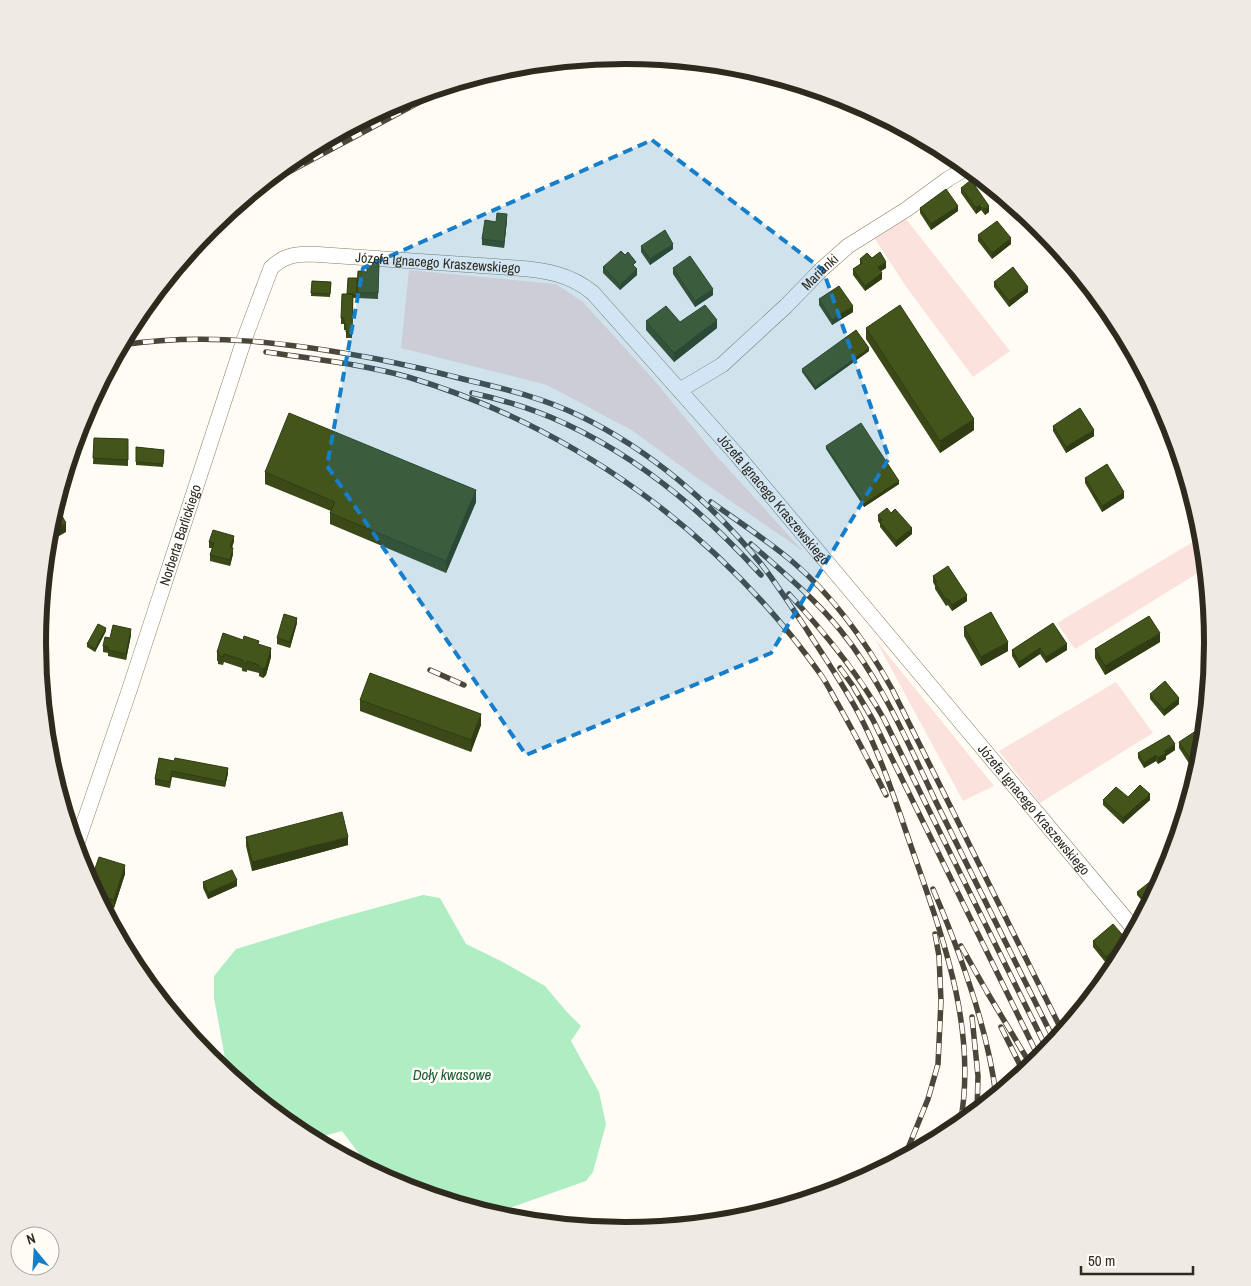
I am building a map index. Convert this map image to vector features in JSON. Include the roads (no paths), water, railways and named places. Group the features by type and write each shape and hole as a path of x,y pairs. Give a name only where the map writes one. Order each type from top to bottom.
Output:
{"street":[{"name":"Marianki","path":"680,390 722,365 848,246 961,171"},
{"name":"Norberta Barlickiego","path":"79,836 268,274 271,268 280,260 295,254 311,254"},
{"name":"Józefa Ignacego Kraszewskiego","path":"311,254 545,271 563,275 580,283 593,293 737,455 1131,925"}],"water":[{"name":"Doły kwasowe","path":"423,895 440,898 466,944 545,986 581,1026 571,1041 599,1092 606,1124 593,1172 586,1181 505,1209 439,1192 364,1160 342,1131 322,1136 273,1103 226,1062 214,998 214,976 236,949"}],"railway":[{"path":"288,172 421,101"},
{"path":"130,344 186,339 218,339 282,344 377,359 510,391 566,410 606,430 655,462 701,500 743,542 779,589 843,685 877,751 946,950 961,1019 964,1054 964,1090 961,1115"},
{"path":"266,352 391,372 470,398 529,425 586,456 640,492 690,532 738,576 781,624 826,683 886,795"},
{"path":"472,393 520,406 555,419 594,438 620,454 646,471 695,510 740,552 761,575"},
{"path":"711,502 774,547 809,577 849,622 871,654 892,689 1060,1026"},
{"path":"751,544 798,586 841,631 882,692 1052,1035"},
{"path":"789,594 840,654 884,719 1044,1043"},
{"path":"840,668 873,720 1036,1052"},
{"path":"430,670 464,685"},
{"path":"933,889 972,991 987,1044 995,1089"},
{"path":"908,1149 928,1099 938,1064 941,1001 939,956 935,934"},
{"path":"961,946 1028,1060"},
{"path":"972,1017 978,1076 977,1104"},
{"path":"1001,1027 1021,1066"}]}
